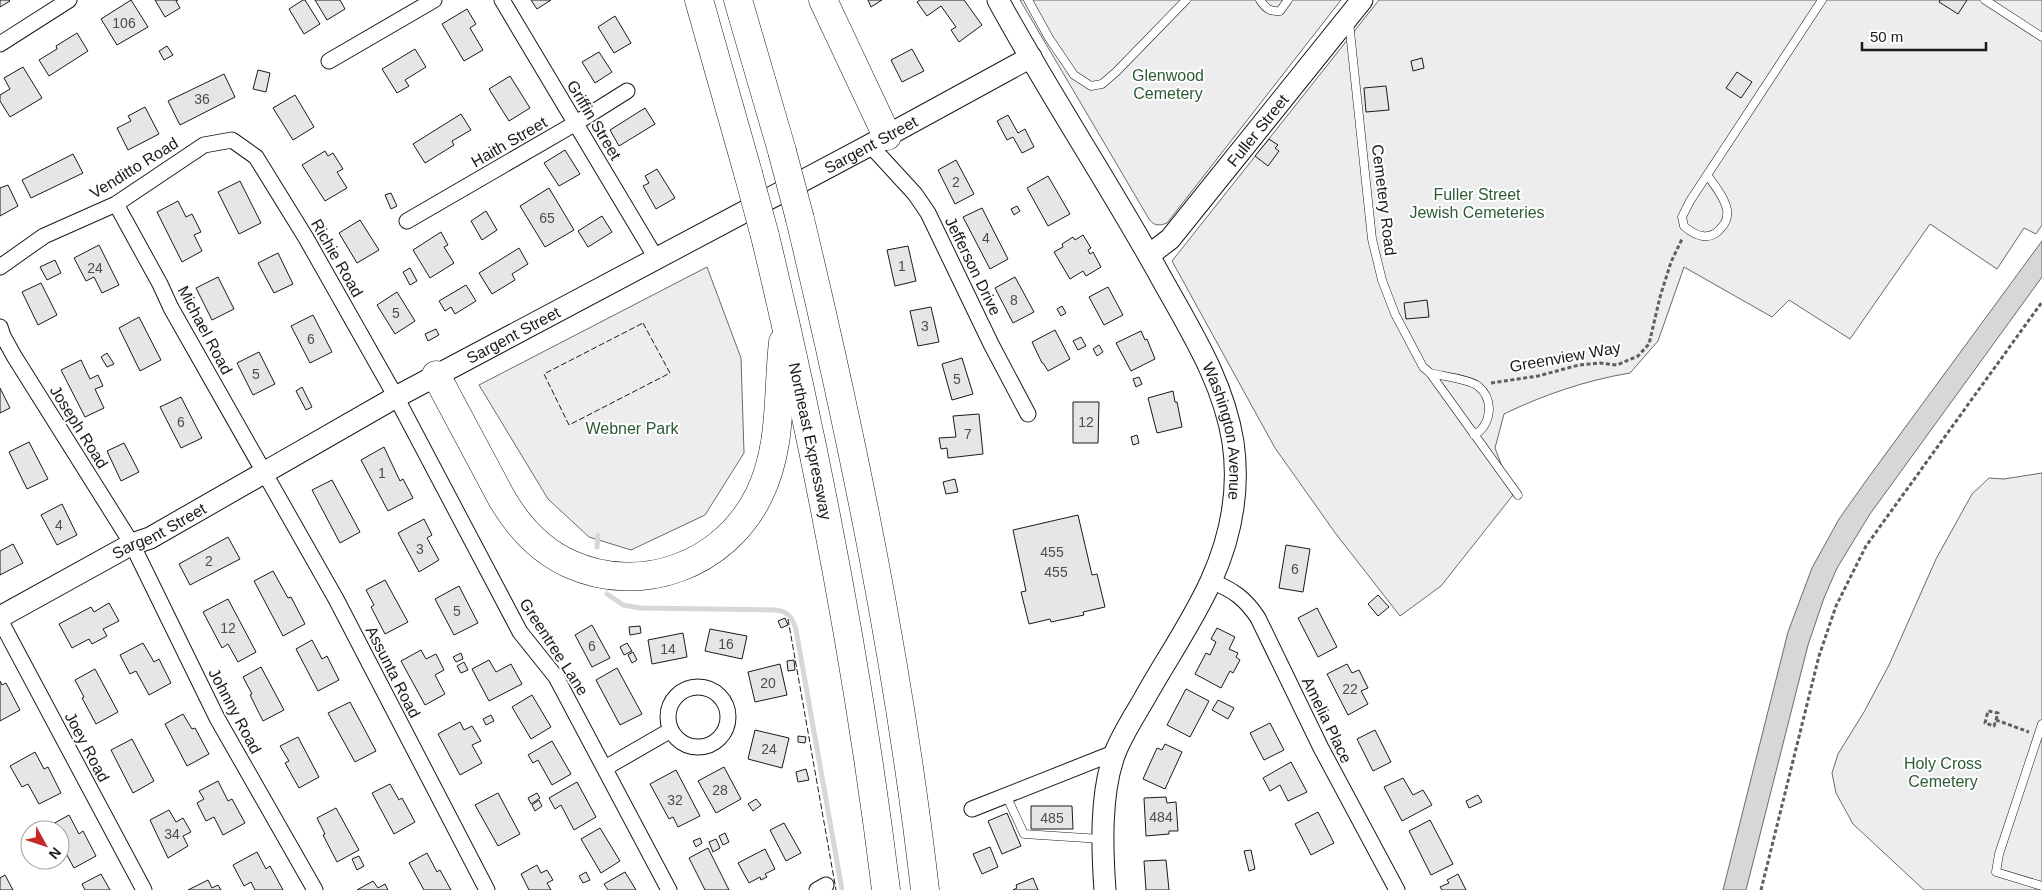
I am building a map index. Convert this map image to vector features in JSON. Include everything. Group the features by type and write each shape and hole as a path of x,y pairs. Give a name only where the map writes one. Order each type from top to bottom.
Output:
{"highway":[{"name":"Northeast Expressway","path":"698,0 765,236 820,479 846,617 872,777 886,890"},
{"path":"738,0 800,219 843,405 877,576 899,704 925,890"},
{"path":"823,0 878,140"},
{"path":"436,375 509,511 529,535 555,556 585,570 620,577 653,575 688,565 718,546 742,522 760,494 772,461 778,425 778,381 785,321"}],"street":[{"path":"0,44 69,0"},
{"path":"329,61 434,0"},
{"name":"Griffin Street","path":"502,0 656,258"},
{"name":"Washington Avenue","path":"998,0 1030,57 1149,255 1209,363 1224,404 1233,443 1235,476 1233,507 1225,544 1211,581 1133,718 1116,752 1107,788 1103,840 1105,890"},
{"name":"Fuller Street","path":"1149,255 1170,239 1362,0"},
{"name":"Sargent Street","path":"0,618 132,544 150,538 436,375 1030,57"},
{"name":"Haith Street","path":"406,221 576,123 627,91"},
{"name":"Venditto Road","path":"0,267 44,236 116,204 204,145 232,140 237,144"},
{"name":"Jefferson Drive","path":"878,140 928,213 1028,414"},
{"name":"Richie Road","path":"237,144 256,157 276,188 396,397"},
{"name":"Michael Road","path":"116,204 171,308 264,473"},
{"name":"Joseph Road","path":"0,327 14,356 132,544"},
{"name":"Greentree Lane","path":"396,397 520,632 554,674 669,890"},
{"name":"Assunta Road","path":"264,473 336,599 487,890"},
{"name":"Johnny Road","path":"132,544 217,718 315,890"},
{"name":"Amelia Place","path":"1211,581 1248,602 1258,618 1321,748 1397,890"},
{"name":"Joey Road","path":"0,618 144,890"},
{"path":"696,687 709,689 720,696 726,706 728,719 724,732 715,742 709,745 702,747 688,746 676,738 671,730 668,717 671,704 684,690 696,687"},
{"path":"605,768 671,730"},
{"path":"972,808 1116,752"}],"lane":[{"path":"1028,0 1074,75 1091,86 1102,84 1116,72 1186,0"},
{"path":"1260,0 1272,12 1280,11 1288,0"},
{"path":"1708,176 1725,202 1727,218 1724,225 1712,236 1706,237 1688,230 1684,226 1682,217 1690,201 1708,176 1737,128 1822,0"},
{"path":"1985,0 2042,37"},
{"name":"Cemetery Road","path":"1349,17 1372,239 1382,280 1395,314 1423,367 1430,373 1518,495"},
{"path":"1430,373 1478,386 1486,397 1489,415 1482,431 1474,435"},
{"path":"2042,724 1999,854 1996,872 2042,886"},
{"path":"1006,795 1024,834 1103,840"}],"path":[{"name":"Greenview Way","path":"1478,386 1538,376 1579,365 1600,363 1617,365 1638,356 1649,344 1660,297 1671,262 1688,230"},
{"path":"1761,890 1819,656 1829,624 1845,586 1878,527 2042,302"},
{"path":"1988,711 1998,713 1996,720 1994,726 1984,723 1988,711"},
{"path":"1996,720 2039,734"}],"green space":[{"name":"Glenwood Cemetery","path":"1020,0 1341,0 1167,223 1159,225 1149,219"},
{"name":"Fuller Street Jewish Cemeteries","path":"1379,0 2042,0 2042,225 2036,234 2024,228 1997,269 1930,224 1850,339 1789,300 1772,317 1684,267 1658,341 1630,373 1566,389 1504,414 1495,448 1513,495 1441,586 1400,616 1336,534 1275,448 1172,261"},
{"name":"Webner Park","path":"707,267 741,358 744,453 705,515 631,550 589,537 548,499 479,385"},
{"name":"Holy Cross Cemetery","path":"2042,473 2042,890 1924,890 1853,824 1836,793 1832,773 1838,754 1864,712 1889,665 1936,559 1972,494 1989,478 2004,479"}],"shaded area":[{"path":"2042,241 2042,277 1870,514 1837,568 1824,598 1808,645 1746,890 1723,890 1788,632 1812,568 1839,519"}],"building":[{"path":"0,0 9,0 10,1 0,7"},
{"path":"131,0 148,27 117,45 101,19"},
{"path":"155,0 178,0 176,1 180,8 165,17"},
{"path":"305,0 320,24 304,34 289,9"},
{"path":"315,0 340,0 345,9 327,20"},
{"path":"531,0 551,0 537,9"},
{"path":"868,0 882,0 871,7"},
{"path":"920,0 964,0 982,25 959,42 951,30 956,27 941,6 927,16 917,2"},
{"path":"1940,0 1967,0 1958,14 1939,2"},
{"path":"467,9 476,24 470,28 483,50 464,61 442,24"},
{"path":"615,16 631,43 614,53 598,27"},
{"path":"77,33 88,51 49,76 39,60 57,49 56,46"},
{"path":"167,46 173,55 164,60 159,51"},
{"path":"415,49 426,67 405,80 409,86 397,93 382,69"},
{"path":"912,49 924,71 902,82 891,60"},
{"path":"599,52 612,72 595,83 582,62"},
{"path":"1422,58 1424,68 1413,71 1411,61"},
{"path":"23,67 42,98 10,117 0,101 0,95 10,89 4,78"},
{"path":"258,70 270,73 266,92 253,89"},
{"path":"1737,72 1752,82 1741,98 1726,88"},
{"path":"224,74 235,97 180,125 168,101"},
{"path":"510,76 530,108 509,121 489,89"},
{"path":"1386,86 1389,110 1366,112 1364,88"},
{"path":"295,95 314,127 293,140 273,108"},
{"path":"145,107 159,134 128,150 117,128 131,121 128,116"},
{"path":"645,108 655,124 619,146 610,130"},
{"path":"461,114 471,130 452,141 454,145 425,163 413,144"},
{"path":"1008,115 1018,133 1025,129 1034,147 1022,153 1013,137 1007,140 997,121"},
{"path":"1269,139 1278,145 1275,148 1279,151 1268,166 1255,156"},
{"path":"565,150 580,174 559,186 544,163"},
{"path":"325,151 328,156 333,153 343,169 337,172 347,188 325,201 302,165"},
{"path":"73,154 83,173 31,198 22,180"},
{"path":"956,160 974,194 955,204 938,170"},
{"path":"657,169 675,198 656,209 643,186 649,183 645,176"},
{"path":"1048,176 1070,214 1048,226 1027,188"},
{"path":"240,181 261,223 239,234 218,192"},
{"path":"8,185 18,206 0,216 0,188"},
{"path":"549,188 574,230 545,247 520,206"},
{"path":"391,193 397,206 391,209 385,195"},
{"path":"178,201 186,217 192,214 201,232 194,235 202,251 182,262 157,212"},
{"path":"1017,206 1020,211 1014,215 1011,209"},
{"path":"982,208 1008,259 990,269 963,217"},
{"path":"486,211 497,230 482,240 471,221"},
{"path":"602,216 612,232 588,247 578,231"},
{"path":"360,220 379,250 357,263 339,233"},
{"path":"441,232 448,245 444,247 454,263 430,278 413,250"},
{"path":"1083,235 1091,248 1088,250 1090,254 1093,252 1101,267 1086,276 1083,271 1070,279 1054,252 1063,247 1062,244 1073,237 1075,240"},
{"path":"99,245 119,285 102,293 94,277 86,281 74,258"},
{"path":"908,246 916,281 895,286 887,250"},
{"path":"519,248 528,264 512,274 515,280 492,294 479,273"},
{"path":"278,253 293,284 274,293 258,263"},
{"path":"55,260 61,273 47,280 40,267"},
{"path":"410,268 417,281 410,285 403,272"},
{"path":"218,277 234,309 212,320 196,288"},
{"path":"1015,277 1034,312 1013,323 995,288"},
{"path":"41,283 57,315 38,325 22,292"},
{"path":"466,285 476,301 455,314 451,307 445,311 439,301"},
{"path":"1108,287 1123,315 1104,325 1089,297"},
{"path":"397,292 415,321 395,334 377,305"},
{"path":"1427,300 1429,317 1406,319 1404,303"},
{"path":"1062,306 1066,313 1061,316 1057,309"},
{"path":"931,307 939,342 918,346 910,311"},
{"path":"313,315 332,352 310,363 291,326"},
{"path":"139,317 161,360 140,371 119,328"},
{"path":"436,329 439,335 428,341 425,334"},
{"path":"1055,330 1070,359 1048,371 1032,342"},
{"path":"1141,331 1145,340 1147,339 1155,359 1131,371 1116,343"},
{"path":"1081,337 1086,346 1078,350 1073,341"},
{"path":"1099,345 1103,352 1097,356 1093,349"},
{"path":"259,352 275,384 253,395 237,363"},
{"path":"107,353 114,364 107,367 101,357"},
{"path":"962,358 973,394 952,400 942,364"},
{"path":"81,360 90,379 98,375 103,386 95,389 104,408 85,417 61,370"},
{"path":"1139,377 1142,384 1136,387 1133,379"},
{"path":"302,387 312,407 306,410 296,391"},
{"path":"0,388 10,408 0,413"},
{"path":"1173,391 1182,427 1157,433 1148,398"},
{"path":"181,397 202,438 181,448 160,407"},
{"path":"1073,402 1099,402 1098,443 1073,443"},
{"path":"979,414 983,454 948,458 947,448 941,449 939,438 956,437 953,416"},
{"path":"1137,435 1139,443 1133,445 1131,437"},
{"path":"29,442 48,479 27,489 9,452"},
{"path":"124,443 139,472 121,481 107,451"},
{"path":"384,447 400,481 403,479 413,498 388,511 361,460"},
{"path":"955,479 958,492 946,494 943,482"},
{"path":"332,480 360,532 340,543 312,490"},
{"path":"62,504 77,535 57,545 41,515"},
{"path":"1078,515 1092,575 1097,574 1105,607 1083,612 1084,615 1051,622 1050,619 1029,624 1021,592 1026,591 1013,530"},
{"path":"424,519 432,535 427,538 439,560 419,572 398,533"},
{"path":"228,537 240,559 190,585 179,564"},
{"path":"13,544 23,563 0,575 0,551"},
{"path":"1286,545 1310,549 1303,592 1279,588"},
{"path":"273,571 288,598 291,597 305,624 283,636 254,581"},
{"path":"385,580 408,622 385,634 371,607 374,605 366,590"},
{"path":"459,586 478,623 454,635 435,599"},
{"path":"1378,595 1389,607 1378,616 1368,604"},
{"path":"228,599 256,652 238,662 228,644 222,648 203,612"},
{"path":"109,603 119,621 103,629 107,636 92,644 89,639 72,648 59,624 91,607 94,612"},
{"path":"1317,608 1337,647 1318,657 1298,618"},
{"path":"785,618 788,625 781,628 778,621"},
{"path":"592,625 610,658 592,667 575,635"},
{"path":"640,626 641,633 630,635 629,627"},
{"path":"1217,628 1235,637 1229,649 1238,653 1236,657 1240,660 1233,673 1230,671 1221,688 1195,674 1206,653 1210,655 1216,642 1211,639"},
{"path":"710,629 747,636 742,659 705,651"},
{"path":"683,633 687,657 652,664 648,640"},
{"path":"312,640 322,659 327,656 339,680 318,691 296,649"},
{"path":"143,643 154,662 159,659 171,683 149,695 136,671 130,674 120,655"},
{"path":"627,643 632,651 624,655 620,647"},
{"path":"421,650 426,659 436,654 444,670 435,675 445,694 425,705 401,661"},
{"path":"633,652 637,660 632,663 628,655"},
{"path":"461,653 463,659 456,662 453,657"},
{"path":"489,660 496,672 511,664 522,684 489,701 472,669"},
{"path":"794,660 795,670 788,671 787,661"},
{"path":"464,662 468,670 461,673 457,666"},
{"path":"780,664 787,695 755,702 748,672"},
{"path":"1347,664 1352,673 1359,670 1368,688 1361,691 1368,704 1348,715 1327,674"},
{"path":"261,667 284,710 263,721 243,677"},
{"path":"617,668 642,714 620,725 596,680"},
{"path":"95,669 118,712 96,724 75,680"},
{"path":"0,681 2,685 6,683 20,710 0,721"},
{"path":"1186,689 1209,701 1190,737 1167,725"},
{"path":"532,695 551,727 531,739 512,707"},
{"path":"1218,700 1234,708 1228,719 1212,710"},
{"path":"350,702 376,751 355,762 328,713"},
{"path":"183,714 192,729 195,728 209,754 187,766 165,724"},
{"path":"491,715 494,721 486,725 483,719"},
{"path":"460,722 464,730 472,726 481,741 472,745 482,763 460,775 438,734"},
{"path":"1270,723 1284,750 1264,760 1250,733"},
{"path":"755,730 789,738 782,768 748,759"},
{"path":"1375,730 1391,762 1373,771 1357,739"},
{"path":"798,736 806,737 805,743 798,742"},
{"path":"298,737 319,777 299,788 285,763 289,761 280,746"},
{"path":"132,739 154,781 133,793 111,750"},
{"path":"552,741 571,774 552,785 538,760 533,763 528,755"},
{"path":"1165,744 1182,752 1165,789 1143,779 1157,748 1162,750"},
{"path":"35,752 44,769 48,767 61,793 39,804 28,784 22,787 10,766"},
{"path":"1291,762 1307,792 1288,801 1280,785 1270,791 1263,778"},
{"path":"724,767 741,799 716,813 698,781"},
{"path":"806,769 809,780 798,782 796,772"},
{"path":"676,770 700,816 678,827 673,817 669,819 650,784"},
{"path":"1403,778 1413,795 1423,790 1432,805 1402,821 1384,787"},
{"path":"218,781 228,801 232,799 245,823 223,835 214,817 206,821 197,803 204,799 199,791"},
{"path":"577,782 596,817 574,830 561,805 555,809 549,798"},
{"path":"390,784 399,800 402,798 415,822 394,834 372,793"},
{"path":"498,793 520,834 498,846 475,805"},
{"path":"537,793 540,798 531,804 528,798"},
{"path":"1478,795 1482,802 1469,808 1466,801"},
{"path":"1166,797 1167,803 1176,802 1178,831 1169,831 1169,834 1146,836 1144,798"},
{"path":"756,799 761,805 753,811 748,804"},
{"path":"539,800 542,806 535,811 532,805"},
{"path":"1031,806 1072,806 1073,829 1031,829"},
{"path":"336,808 359,850 337,862 323,835 325,834 317,818"},
{"path":"169,810 176,822 183,818 191,832 183,836 188,846 168,858 150,820"},
{"path":"1318,812 1334,843 1311,855 1295,824"},
{"path":"1007,813 1021,846 1002,854 988,821"},
{"path":"69,815 79,834 83,831 96,856 74,868 70,861 70,820 60,820"},
{"path":"1430,820 1453,864 1431,875 1409,831"},
{"path":"784,823 801,853 786,861 770,830"},
{"path":"600,828 620,861 601,873 581,839"},
{"path":"725,833 729,842 723,845 719,836"},
{"path":"700,838 702,843 696,847 693,841"},
{"path":"716,839 720,848 713,852 709,842"},
{"path":"990,847 998,867 982,874 973,854"},
{"path":"708,848 729,890 705,890 689,858"},
{"path":"765,849 775,869 765,874 767,877 761,880 760,877 749,883 738,863"},
{"path":"1251,850 1255,869 1249,871 1244,851"},
{"path":"257,852 266,869 270,866 283,890 255,890 251,882 244,886 233,865"},
{"path":"427,853 437,872 440,870 451,890 424,890 409,863"},
{"path":"359,856 364,866 357,870 352,859"},
{"path":"1166,860 1169,890 1146,890 1144,861"},
{"path":"537,865 541,873 547,870 553,880 547,883 551,890 529,890 521,874"},
{"path":"586,872 590,880 583,883 579,876"},
{"path":"625,872 636,890 608,890 604,884"},
{"path":"101,874 110,890 85,890 82,884"},
{"path":"1458,874 1466,890 1442,890 1440,887 1449,883 1447,880"},
{"path":"5,875 13,890 0,890 0,878"},
{"path":"1033,878 1038,890 1013,890 1017,888 1016,885"},
{"path":"208,880 212,888 218,885 221,890 188,890"},
{"path":"373,881 378,888 385,884 388,890 357,890"}],"waterway":[{"path":"597,547 598,535"},
{"path":"607,594 623,605 640,608 775,610 787,614 791,619 796,630 842,890"}],"fence":[{"path":"643,323 670,373 569,425 544,374 643,323"},
{"path":"788,619 836,890"}]}
